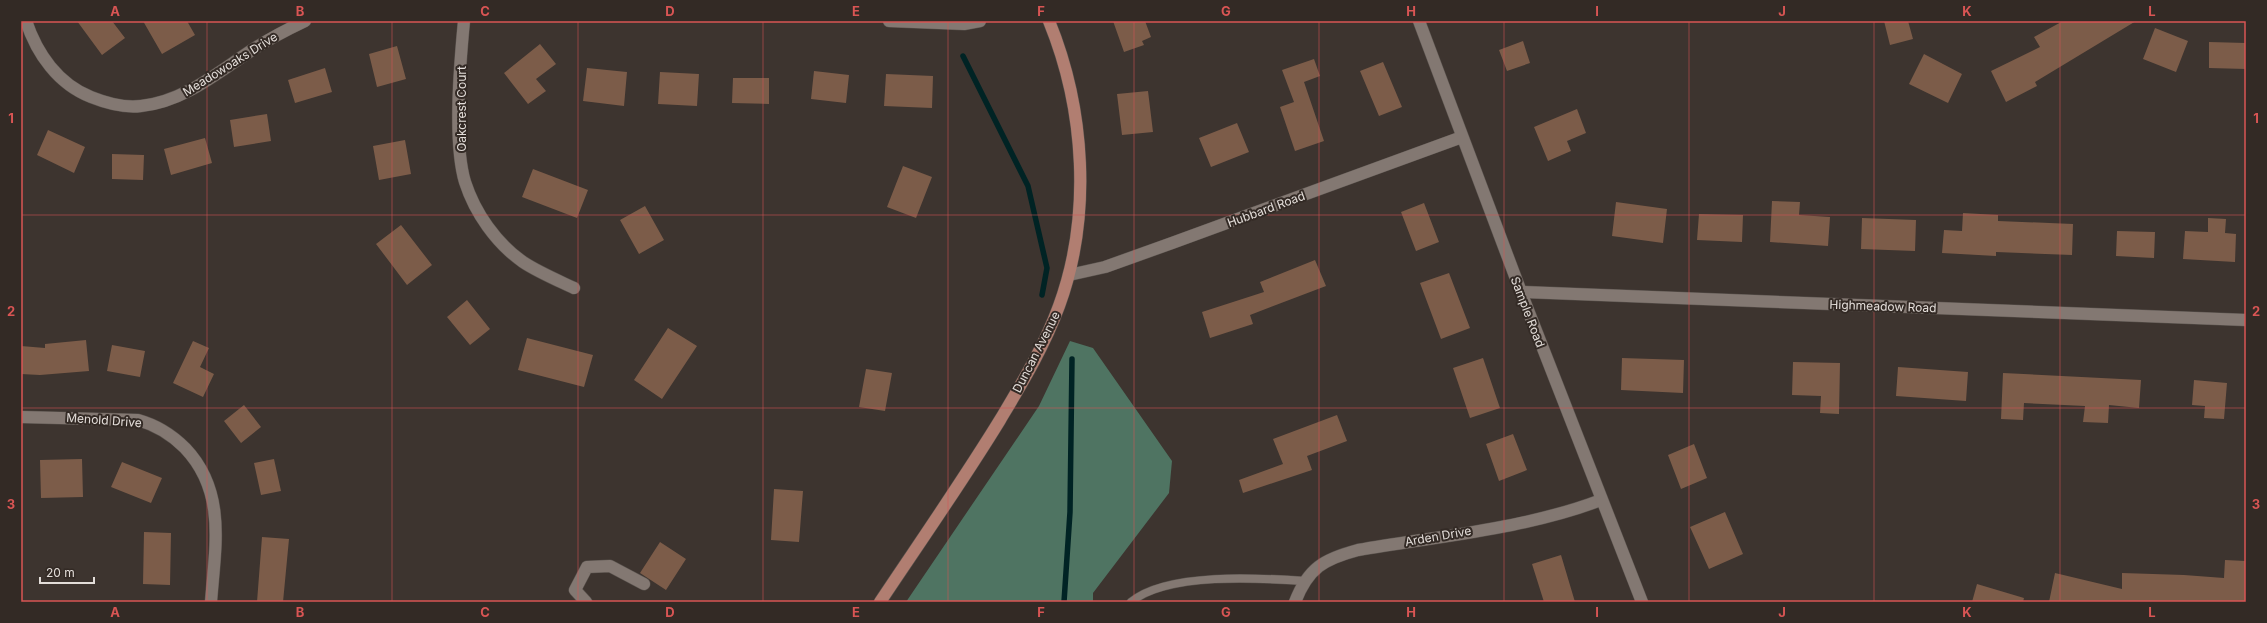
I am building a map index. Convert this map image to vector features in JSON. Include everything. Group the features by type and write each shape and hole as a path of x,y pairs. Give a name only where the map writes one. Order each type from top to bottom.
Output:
{"main road":[{"name":"Duncan Avenue","path":"880,602 981,452 1021,386 1048,334 1069,275 1076,237 1079,196 1077,127 1072,94 1060,46 1050,21"}],"street":[{"name":"Meadowoaks Drive","path":"26,21 40,52 52,70 65,83 81,93 100,100 123,106 141,106 181,95 267,40 305,21"},
{"name":"Oakcrest Court","path":"464,21 459,134 464,180 474,205 488,229 522,262 574,288"},
{"path":"889,21 964,24 980,21"},
{"name":"Sample Road","path":"1419,21 1521,292 1642,602"},
{"name":"Hubbard Road","path":"1069,275 1105,267 1165,246 1462,137"},
{"name":"Highmeadow Road","path":"1521,292 2246,320"},
{"name":"Menold Drive","path":"21,417 138,420 152,424 181,444 202,468 212,496 216,516 211,602"},
{"name":"Arden Drive","path":"1295,602 1305,581 1314,569 1325,561 1345,554 1529,521 1601,500"},
{"path":"586,602 575,590 586,566 610,566 644,584"}],"lane":[{"path":"1131,602 1146,592 1190,582 1239,579 1305,581"}],"green space":[{"path":"1070,341 1093,348 1172,461 1169,493 1093,593 1093,602 906,602 1039,406"}],"building":[{"path":"77,21 112,21 125,38 102,55"},
{"path":"143,21 187,21 195,35 162,54"},
{"path":"1113,21 1145,21 1151,37 1142,41 1144,45 1124,52"},
{"path":"1884,21 1908,21 1913,39 1890,45"},
{"path":"2063,21 2136,21 2035,82 2037,86 2006,102 1991,71 2040,47 2034,37"},
{"path":"2155,28 2188,41 2176,72 2143,59"},
{"path":"1523,41 1530,63 1507,71 1499,50"},
{"path":"2209,42 2246,43 2246,69 2209,68"},
{"path":"540,44 556,64 536,79 546,91 528,104 504,73"},
{"path":"397,46 406,79 377,87 369,54"},
{"path":"1924,54 1962,74 1948,103 1909,84"},
{"path":"1314,59 1320,76 1304,82 1324,141 1295,151 1280,107 1294,102 1282,70"},
{"path":"1383,62 1402,107 1379,116 1360,71"},
{"path":"325,68 332,92 295,103 288,80"},
{"path":"587,68 627,72 624,106 583,101"},
{"path":"814,71 849,75 846,103 811,99"},
{"path":"660,72 699,74 697,106 658,104"},
{"path":"886,74 933,76 932,108 884,106"},
{"path":"733,78 769,78 769,104 732,103"},
{"path":"1148,91 1153,132 1122,135 1117,94"},
{"path":"1577,109 1586,133 1567,141 1571,151 1548,161 1534,127"},
{"path":"267,114 271,141 234,147 230,120"},
{"path":"1237,123 1249,152 1211,167 1199,138"},
{"path":"48,130 85,147 74,173 37,155"},
{"path":"205,138 212,163 171,175 164,149"},
{"path":"405,140 411,174 379,180 373,146"},
{"path":"112,154 144,155 143,180 112,179"},
{"path":"903,166 932,177 916,218 887,207"},
{"path":"533,169 588,190 577,218 522,197"},
{"path":"1772,201 1800,202 1799,215 1830,217 1828,246 1770,242"},
{"path":"1616,202 1667,209 1663,243 1612,236"},
{"path":"1424,203 1439,242 1416,251 1401,212"},
{"path":"645,206 664,240 639,254 620,220"},
{"path":"1963,213 1998,215 1998,221 2073,224 2072,255 1996,252 1996,256 1942,253 1944,230 1962,231"},
{"path":"1699,214 1743,215 1742,242 1697,240"},
{"path":"1862,218 1916,220 1915,251 1861,249"},
{"path":"2208,218 2226,219 2225,233 2236,234 2235,262 2183,259 2185,231 2208,232"},
{"path":"401,225 432,265 407,285 376,244"},
{"path":"2117,231 2155,232 2154,258 2116,256"},
{"path":"1315,260 1326,286 1250,315 1253,324 1210,338 1202,312 1264,292 1260,282"},
{"path":"1449,273 1470,328 1441,339 1420,283"},
{"path":"467,300 490,329 470,345 447,317"},
{"path":"668,328 697,346 662,399 634,380"},
{"path":"527,338 593,355 584,387 518,370"},
{"path":"86,340 89,371 40,375 21,374 21,346 45,348 45,344"},
{"path":"193,341 209,348 200,367 214,374 203,397 173,383"},
{"path":"112,345 145,351 140,377 107,371"},
{"path":"1483,358 1500,408 1470,418 1453,368"},
{"path":"1622,358 1684,360 1683,393 1621,390"},
{"path":"1793,362 1840,363 1839,414 1820,413 1821,396 1792,395"},
{"path":"1898,367 1968,372 1966,401 1896,396"},
{"path":"866,369 892,373 885,411 859,407"},
{"path":"2003,373 2141,380 2139,408 2109,405 2108,423 2083,422 2085,406 2024,403 2023,420 2001,419"},
{"path":"2194,380 2227,383 2224,419 2204,418 2205,406 2192,405"},
{"path":"244,405 261,427 241,443 224,421"},
{"path":"1337,415 1347,441 1307,456 1312,470 1243,493 1239,480 1283,464 1273,439"},
{"path":"1513,434 1527,470 1499,481 1486,444"},
{"path":"1694,444 1707,478 1681,489 1668,455"},
{"path":"82,459 83,497 41,498 40,460"},
{"path":"274,459 281,491 261,495 254,463"},
{"path":"122,462 162,478 151,503 111,487"},
{"path":"774,489 803,491 799,542 771,540"},
{"path":"1725,512 1743,554 1709,569 1690,527"},
{"path":"144,532 171,533 170,585 143,584"},
{"path":"262,537 289,539 283,602 257,602"},
{"path":"660,542 686,559 666,590 640,573"},
{"path":"1561,555 1575,602 1544,602 1532,564"},
{"path":"2225,560 2246,561 2246,602 2049,602 2055,573 2122,589 2122,573 2224,578"},
{"path":"1977,584 2024,598 2023,602 1972,602"}],"waterway":[{"path":"963,56 1028,186 1047,268 1042,295"},
{"path":"1064,602 1070,512 1072,359"}]}
